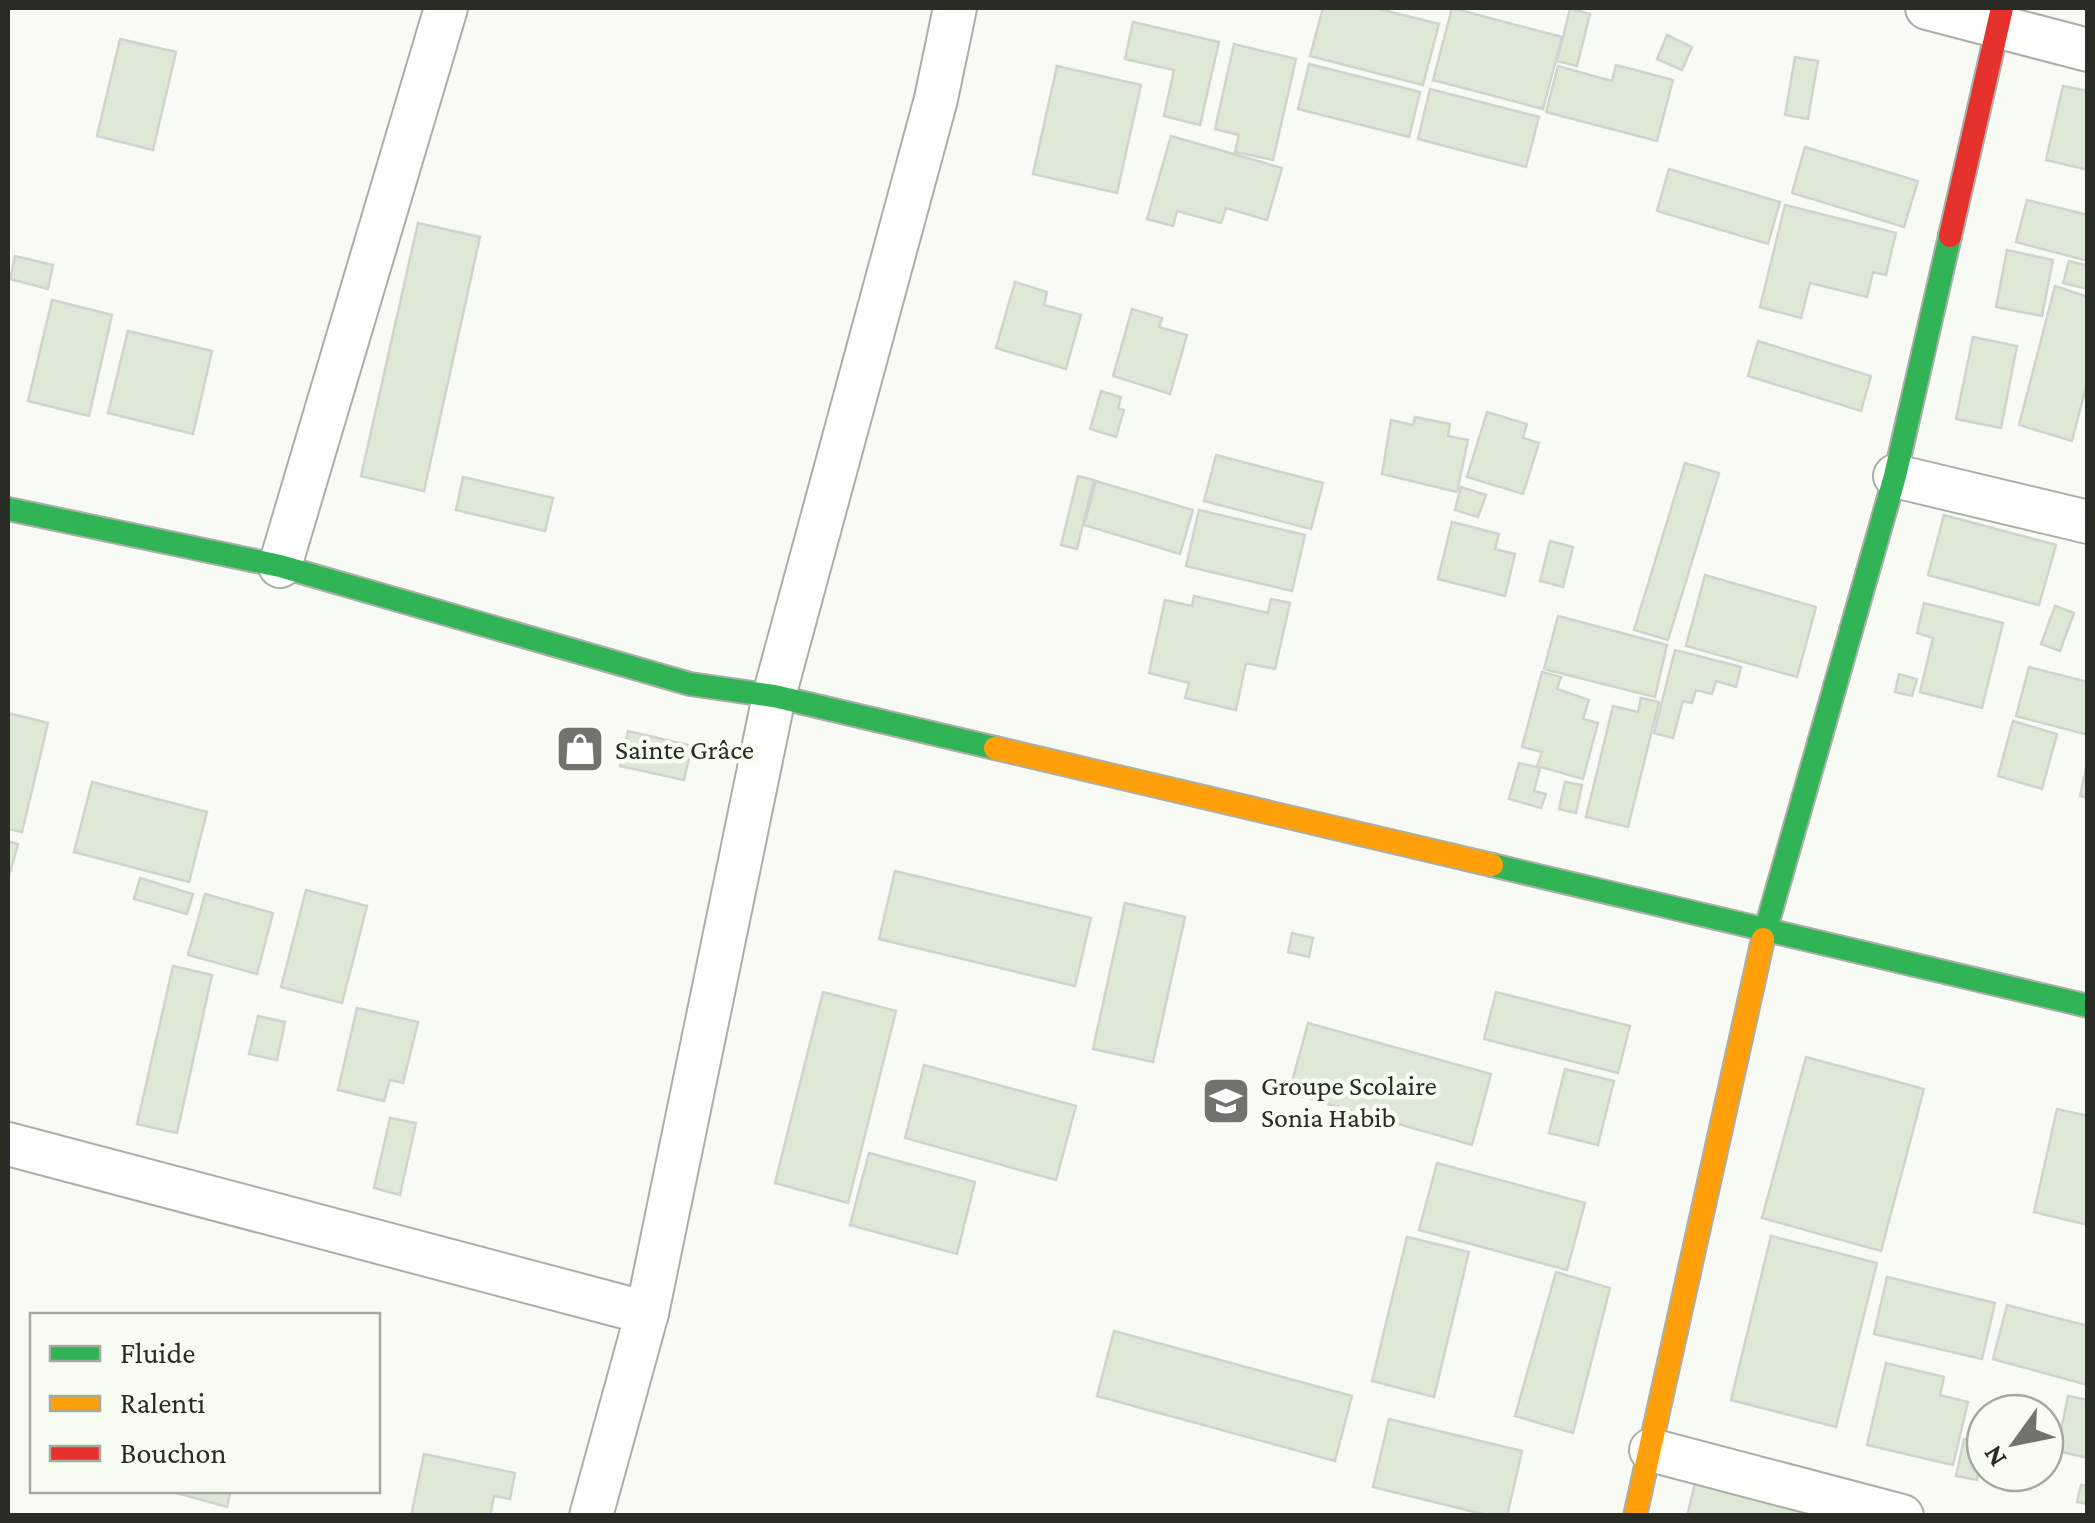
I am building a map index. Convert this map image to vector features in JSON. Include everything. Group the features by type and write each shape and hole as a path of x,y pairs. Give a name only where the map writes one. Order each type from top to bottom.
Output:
{"street":[{"path":"280,566 446,8"},
{"path":"590,1516 647,1313 774,696 936,99 955,8"},
{"path":"1926,8 2000,18 2088,50"},
{"path":"1635,1516 1765,930 1895,476 2000,18"},
{"path":"1895,476 2088,522"},
{"path":"8,509 280,566 690,684 774,696 2088,1006"},
{"path":"8,1144 647,1313"},
{"path":"1651,1450 1902,1516"}],"building":[{"path":"1323,8 1375,8 1439,24 1423,85 1310,56"},
{"path":"1452,8 1562,37 1543,109 1433,80"},
{"path":"1570,9 1590,14 1577,66 1557,61"},
{"path":"1133,22 1219,42 1200,125 1164,116 1174,70 1125,59"},
{"path":"1667,35 1692,47 1682,70 1657,59"},
{"path":"120,39 176,52 153,150 97,136"},
{"path":"1234,44 1296,59 1273,160 1235,152 1239,135 1215,129"},
{"path":"1795,57 1818,61 1808,119 1785,115"},
{"path":"1309,64 1420,92 1409,137 1298,109"},
{"path":"1616,65 1673,80 1657,141 1546,112 1558,66 1612,81"},
{"path":"1057,66 1141,85 1117,193 1033,174"},
{"path":"2063,86 2088,91 2088,170 2046,160"},
{"path":"1430,89 1539,117 1526,167 1418,139"},
{"path":"1171,136 1282,168 1267,220 1226,208 1221,223 1177,211 1173,226 1147,219"},
{"path":"1805,147 1918,181 1904,227 1792,193"},
{"path":"1669,169 1780,202 1768,244 1657,211"},
{"path":"2027,200 2088,215 2088,261 2016,242"},
{"path":"1785,205 1896,233 1886,275 1873,272 1867,297 1810,283 1801,318 1760,307"},
{"path":"418,223 480,237 424,491 361,476"},
{"path":"2007,250 2053,260 2042,316 1996,307"},
{"path":"15,256 53,265 48,289 10,279"},
{"path":"2069,261 2088,266 2088,289 2063,283"},
{"path":"1015,282 1047,292 1044,305 1081,315 1066,369 996,348"},
{"path":"2055,286 2088,297 2088,379 2072,441 2019,425"},
{"path":"52,300 112,315 89,416 28,401"},
{"path":"1132,309 1162,318 1159,327 1187,335 1170,394 1113,376"},
{"path":"128,331 212,351 193,434 108,413"},
{"path":"1973,337 2017,346 2001,428 1956,419"},
{"path":"1758,341 1871,376 1861,411 1748,376"},
{"path":"1101,391 1121,397 1118,409 1124,410 1116,437 1090,429"},
{"path":"1487,412 1527,424 1523,438 1539,443 1523,494 1467,477"},
{"path":"1415,417 1450,424 1448,436 1468,440 1457,492 1382,474 1391,420 1413,425"},
{"path":"1216,455 1323,483 1311,529 1204,501"},
{"path":"1685,463 1719,473 1668,640 1634,630"},
{"path":"1078,476 1094,480 1077,549 1061,545"},
{"path":"463,477 553,498 545,531 456,510"},
{"path":"1096,481 1193,510 1180,554 1084,525"},
{"path":"1461,487 1486,495 1478,517 1455,510"},
{"path":"1199,510 1305,535 1292,591 1186,566"},
{"path":"1944,515 2056,545 2039,605 1928,575"},
{"path":"1452,522 1499,534 1495,549 1515,554 1505,596 1438,579"},
{"path":"1550,541 1573,547 1563,587 1540,581"},
{"path":"1705,575 1816,607 1797,677 1686,646"},
{"path":"1194,596 1268,613 1271,599 1290,603 1275,669 1246,663 1236,710 1185,698 1189,683 1149,673 1165,600 1192,606"},
{"path":"1924,603 2003,623 1982,708 1920,692 1933,638 1917,633"},
{"path":"2055,606 2074,613 2060,651 2041,644"},
{"path":"1558,616 1667,645 1655,697 1544,669"},
{"path":"1675,650 1741,667 1736,687 1716,681 1712,694 1696,690 1692,703 1683,701 1673,738 1654,733"},
{"path":"2029,667 2088,682 2088,735 2016,716"},
{"path":"1542,672 1561,677 1557,689 1589,700 1583,719 1598,723 1583,779 1537,766 1542,752 1522,747"},
{"path":"1899,674 1917,679 1912,696 1895,692"},
{"path":"1641,698 1659,702 1628,827 1586,817 1613,706 1638,712"},
{"path":"8,713 48,723 22,832 8,829"},
{"path":"2013,721 2057,734 2042,789 1998,776"},
{"path":"628,731 692,746 684,780 620,766"},
{"path":"2088,759 2088,798 2080,796"},
{"path":"1519,763 1540,768 1534,791 1546,794 1541,808 1509,799"},
{"path":"92,782 207,812 189,882 74,852"},
{"path":"1565,782 1582,785 1576,813 1559,809"},
{"path":"8,841 18,844 8,880"},
{"path":"895,871 1091,918 1075,986 879,939"},
{"path":"140,878 193,894 187,914 134,899"},
{"path":"306,890 367,906 342,1003 281,987"},
{"path":"205,894 273,913 257,974 188,955"},
{"path":"1125,903 1185,917 1153,1062 1093,1049"},
{"path":"1292,933 1313,938 1309,957 1288,952"},
{"path":"173,966 212,975 177,1133 137,1124"},
{"path":"823,992 896,1011 848,1203 775,1183"},
{"path":"1496,992 1630,1026 1618,1073 1484,1039"},
{"path":"357,1008 418,1022 403,1083 390,1080 384,1101 338,1090"},
{"path":"258,1016 285,1022 277,1060 249,1054"},
{"path":"1308,1023 1491,1074 1472,1145 1289,1093"},
{"path":"1806,1057 1924,1089 1881,1251 1762,1218"},
{"path":"924,1065 1076,1106 1056,1180 905,1138"},
{"path":"1565,1069 1614,1081 1598,1145 1549,1133"},
{"path":"2057,1109 2088,1116 2088,1225 2034,1212"},
{"path":"390,1118 416,1123 400,1195 374,1188"},
{"path":"869,1153 975,1182 957,1254 850,1225"},
{"path":"1437,1163 1585,1203 1567,1270 1419,1230"},
{"path":"1771,1236 1877,1263 1836,1427 1731,1400"},
{"path":"1407,1237 1469,1252 1434,1397 1372,1381"},
{"path":"1556,1272 1610,1288 1573,1433 1515,1416"},
{"path":"1887,1277 1995,1303 1982,1359 1874,1334"},
{"path":"2007,1305 2088,1326 2088,1385 1993,1359"},
{"path":"1114,1331 1352,1396 1335,1461 1097,1396"},
{"path":"1886,1363 1944,1377 1940,1395 1965,1401 1953,1465 1867,1445"},
{"path":"2068,1396 2088,1400 2088,1458 2065,1453"},
{"path":"1389,1419 1522,1451 1507,1516 1491,1516 1373,1487"},
{"path":"1964,1439 1965,1439 1965,1478 1956,1476"},
{"path":"424,1454 515,1473 510,1499 494,1496 490,1516 411,1516"},
{"path":"1695,1483 1819,1516 1687,1516"},
{"path":"2081,1485 2088,1486 2088,1504 2077,1502"},
{"path":"177,1493 230,1493 227,1507"}],"traffic: fast":[{"path":"1763,939 1895,476 1950,236"},
{"path":"8,509 280,566 690,684 774,696 995,748"},
{"path":"1492,865 2088,1006"}],"traffic: slow":[{"path":"995,748 1492,865"},
{"path":"1635,1516 1763,939"}],"traffic: jam":[{"path":"1950,236 2002,8"}],"place":[{"name":"Sainte Grâce","path":"580,749"},
{"name":"Groupe Scolaire Sonia Habib","path":"1226,1101"}]}
